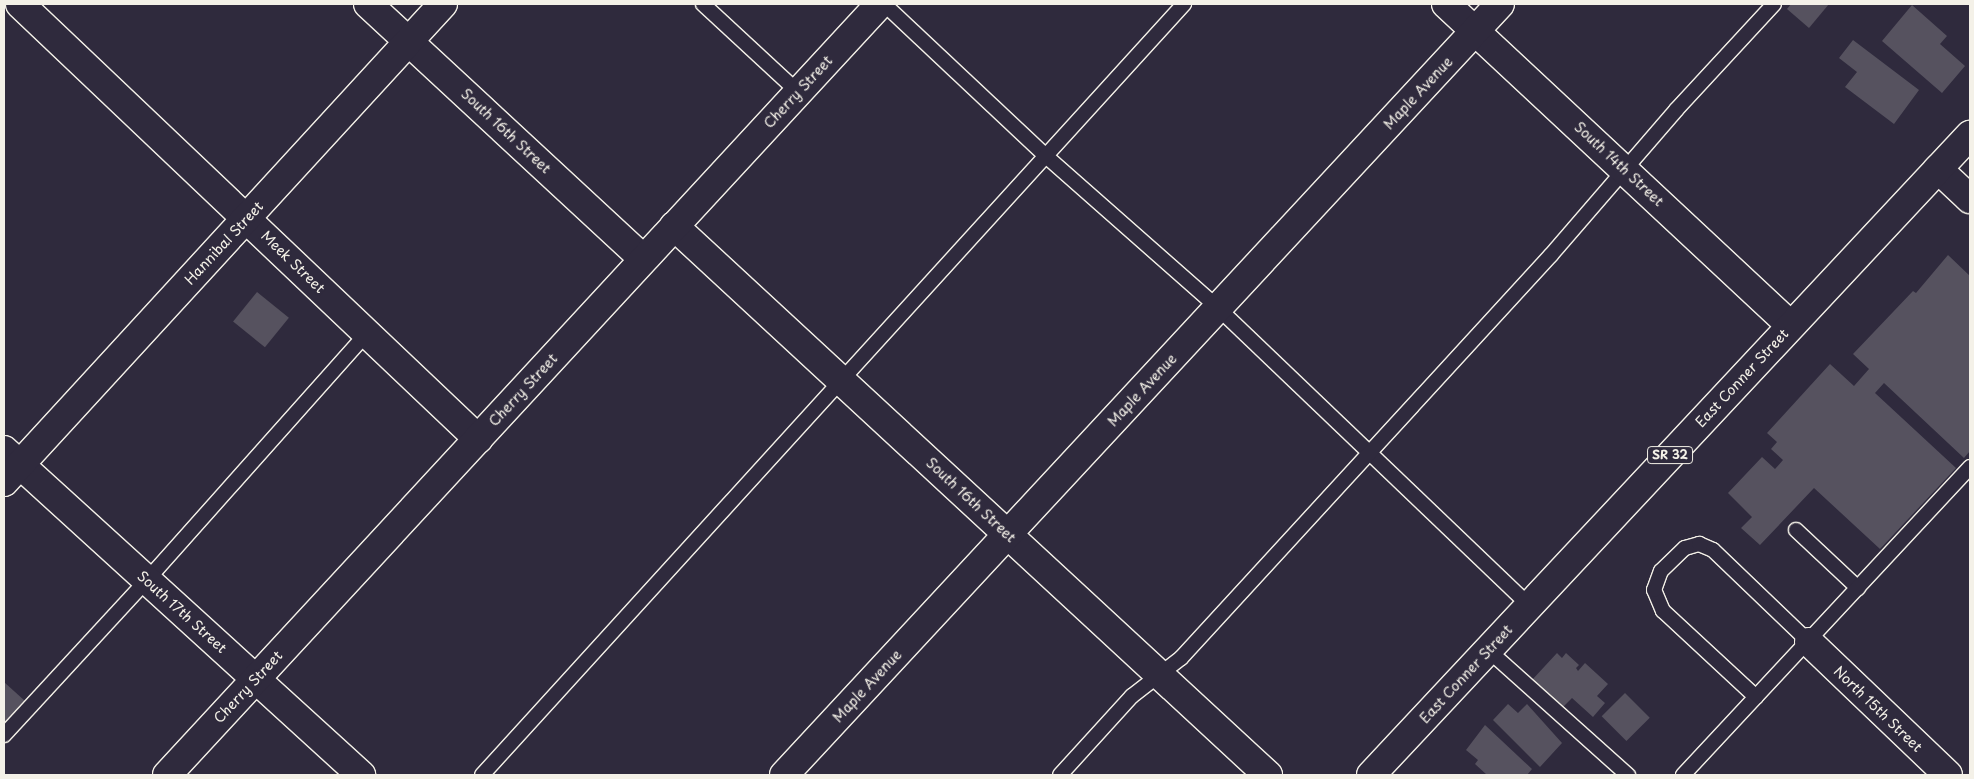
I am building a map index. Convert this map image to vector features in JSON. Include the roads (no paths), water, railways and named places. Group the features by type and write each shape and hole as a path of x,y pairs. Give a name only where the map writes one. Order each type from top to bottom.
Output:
{"street":[{"name":"Meek Street","path":"20,4 478,439"},
{"name":"South 16th Street","path":"368,4 644,259"},
{"name":"Hannibal Street","path":"9,466 247,218 444,4"},
{"name":"Cherry Street","path":"167,775 880,4"},
{"name":"South 14th Street","path":"1446,4 1790,325"},
{"name":"Maple Avenue","path":"784,775 1500,4"},
{"name":"East Conner Street","path":"1371,775 1970,134"},
{"path":"1938,169 1970,199"},
{"name":"South 16th Street","path":"674,226 1268,775"},
{"name":"South 17th Street","path":"9,466 147,580 361,775"},
{"name":"North 15th Street","path":"1809,642 1948,775"}],"lane":[{"path":"703,4 798,92"},
{"path":"884,4 1047,157 1218,308 1530,606"},
{"path":"482,775 1047,157 1184,4"},
{"path":"1060,775 1132,696 1158,673 1181,658 1551,255 1770,5"},
{"path":"4,735 147,580 367,333"},
{"path":"1683,775 1809,642 1970,467"},
{"path":"1796,530 1858,588"},
{"path":"1756,697 1663,610 1654,590 1661,572 1685,548 1699,544 1713,550 1809,642"},
{"path":"1488,650 1628,775"}]}
